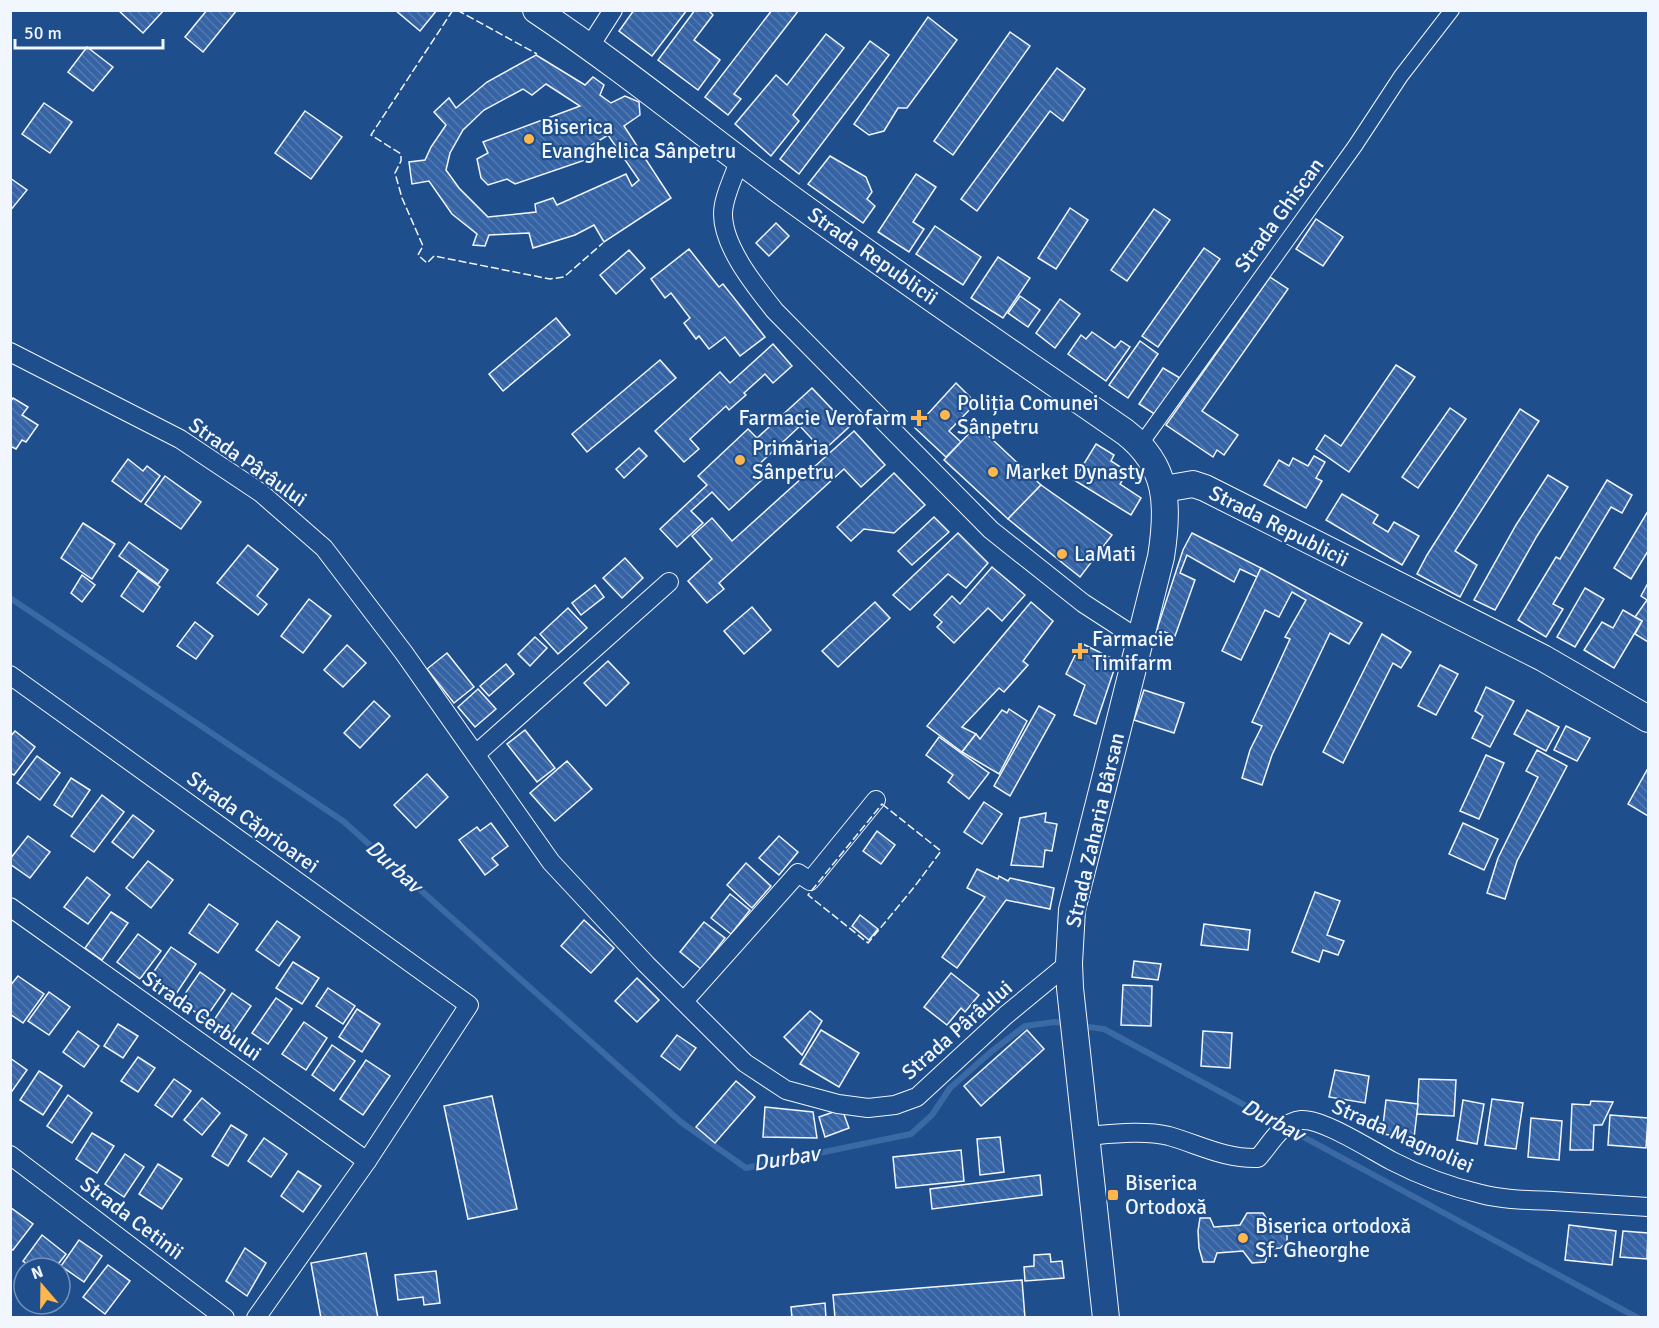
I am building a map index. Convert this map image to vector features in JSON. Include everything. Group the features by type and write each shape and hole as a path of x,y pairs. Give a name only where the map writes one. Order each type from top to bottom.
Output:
{"main road":[{"name":"Strada Republicii","path":"536,10 590,46 739,161 1141,444 1153,462 1164,489 1193,484 1204,488 1543,658 1648,719"},
{"name":"Strada Zaharia Bârsan","path":"1106,1317 1070,988 1072,910 1161,557 1166,526 1164,489"}],"street":[{"path":"590,46 613,10"},
{"name":"Strada Ghiscan","path":"1141,444 1354,146 1401,76 1452,10"},
{"path":"739,161 723,214 729,239 739,261 753,284 775,311 900,441 991,530 1068,592 1140,640"},
{"name":"Strada Pârâului","path":"10,352 180,439 261,493 324,548 404,653 551,862 745,1063 786,1090 838,1104 868,1108 895,1105 917,1097 1006,1015 1069,963"},
{"path":"476,754 669,582"},
{"name":"Strada Căprioarei","path":"10,675 469,1005 367,1161"},
{"path":"684,1001 798,873 810,881 876,800"},
{"name":"Strada Cerbului","path":"10,907 367,1161"},
{"name":"Strada Magnoliei","path":"1086,1136 1121,1133 1167,1136 1212,1152 1243,1159 1258,1158 1274,1137 1291,1122 1303,1120 1316,1122 1394,1162 1443,1182 1481,1194 1518,1200 1648,1207"},
{"name":"Strada Cetinii","path":"10,1155 225,1317"},
{"path":"256,1317 367,1161"}],"building":[{"path":"118,10 164,10 143,33"},
{"path":"207,10 237,10 203,52 185,37"},
{"path":"395,10 437,10 420,31"},
{"path":"634,10 687,10 652,56 619,31"},
{"path":"695,10 708,10 713,15 694,40 720,60 698,90 658,60"},
{"path":"772,10 799,10 734,94 741,99 728,115 705,97"},
{"path":"928,17 957,40 907,108 898,108 884,131 869,135 854,124"},
{"path":"1010,32 1030,46 953,155 934,141"},
{"path":"826,34 844,48 793,115 799,121 771,156 735,124 776,75 787,85"},
{"path":"870,41 889,55 799,174 780,159"},
{"path":"87,47 113,67 93,91 68,72"},
{"path":"536,55 585,85 593,77 604,85 600,95 611,103 625,96 639,102 640,115 624,126 671,198 604,242 594,225 575,235 533,248 529,233 489,235 485,246 473,245 477,234 452,214 429,181 412,184 409,162 425,160 446,125 434,112 449,98 456,108 487,82","holes":["546,84 580,106 483,142 488,153 477,159 481,178 488,185 507,179 515,184 588,159 587,148 608,135 639,180 632,186 626,174 557,205 553,198 535,204 536,212 488,217 459,188 446,170 450,153 463,130 484,110 523,89 532,95"]},
{"path":"1057,68 1085,89 1063,121 1050,111 977,211 961,199"},
{"path":"44,103 72,122 50,153 22,134"},
{"path":"305,111 342,137 311,179 275,153"},
{"path":"830,156 866,177 872,192 867,199 875,206 863,223 808,184"},
{"path":"916,174 936,187 913,222 924,229 909,252 878,232"},
{"path":"10,178 27,190 10,211"},
{"path":"1070,208 1088,220 1056,269 1038,258"},
{"path":"1154,209 1170,220 1127,281 1111,270"},
{"path":"1316,219 1343,237 1323,266 1296,249"},
{"path":"776,223 789,236 769,256 756,243"},
{"path":"935,226 981,257 963,285 916,254"},
{"path":"1204,248 1220,259 1158,347 1142,336"},
{"path":"689,249 719,287 723,284 765,337 740,356 725,337 709,349 699,336 696,339 684,323 690,318 671,293 665,298 651,279"},
{"path":"629,250 645,268 616,294 600,275"},
{"path":"998,257 1030,278 1003,318 971,298"},
{"path":"1270,277 1288,289 1202,411 1238,435 1224,455 1217,450 1213,457 1166,425"},
{"path":"1020,296 1040,310 1028,327 1008,313"},
{"path":"1060,299 1080,314 1055,348 1036,333"},
{"path":"556,318 570,335 503,391 489,374"},
{"path":"1092,332 1115,348 1121,341 1130,347 1106,381 1068,354 1081,335 1086,339"},
{"path":"1140,341 1158,354 1128,398 1109,385"},
{"path":"773,344 792,366 773,383 765,374 729,410 726,406 690,439 699,449 684,462 655,431 720,372 730,383"},
{"path":"660,360 676,378 587,452 572,434"},
{"path":"1396,365 1415,377 1349,472 1316,449 1325,435 1341,446"},
{"path":"1163,368 1180,378 1156,415 1139,404"},
{"name":"Poliția Comunei Sânpetru","path":"956,383 976,403 949,431 961,442 946,457 915,428"},
{"name":"Primăria Sânpetru","path":"812,388 849,427 823,451 800,426 755,468 764,478 729,510 712,492 691,511 703,523 677,547 660,529 707,485 698,476 748,429 757,438"},
{"path":"13,398 28,407 22,415 38,425 26,442 22,440 16,449 10,446 10,402"},
{"path":"1450,408 1466,419 1418,488 1402,477"},
{"path":"1520,409 1539,421 1455,551 1477,565 1460,597 1417,574"},
{"name":"Market Dynasty","path":"977,425 1041,485 1008,519 944,460"},
{"path":"854,431 885,465 861,487 844,469 719,583 724,589 707,603 688,581 712,559 692,536 712,518 732,541"},
{"path":"1096,444 1114,455 1111,461 1128,472 1120,484 1141,498 1131,515 1074,480"},
{"path":"639,448 647,456 624,478 616,469"},
{"path":"1314,456 1325,462 1316,478 1322,481 1306,508 1264,485 1279,460 1289,466 1293,458 1308,466"},
{"path":"128,459 143,471 147,466 160,476 141,502 112,481"},
{"path":"894,473 925,505 894,533 864,529 851,541 837,527"},
{"path":"1548,475 1568,487 1495,610 1474,600 1516,525"},
{"path":"165,476 201,502 181,529 145,504"},
{"path":"1607,480 1632,495 1622,513 1611,507 1553,604 1563,609 1546,637 1518,620 1556,557 1560,559"},
{"path":"1041,485 1112,535 1080,577 1008,519"},
{"path":"1342,494 1378,515 1373,523 1388,532 1394,522 1419,536 1402,565 1326,520"},
{"path":"1648,511 1648,551 1631,579 1614,568"},
{"path":"934,517 949,532 912,565 898,551"},
{"path":"83,523 115,544 92,579 61,558"},
{"path":"958,533 988,563 966,588 948,574 910,610 893,595"},
{"path":"1192,533 1261,568 1257,577 1240,569 1234,582 1187,555 1180,573 1195,580 1175,636 1157,629 1183,550"},
{"path":"129,542 168,570 158,584 119,556"},
{"path":"248,545 278,569 257,596 267,604 258,615 217,583"},
{"path":"625,558 643,578 622,598 603,578"},
{"path":"992,567 1025,595 1002,621 988,608 954,643 937,627 942,622 934,615 952,596 960,604"},
{"path":"1261,568 1362,623 1349,644 1330,633 1272,755 1262,785 1242,778 1250,750 1262,726 1252,722 1290,639 1285,637 1306,600 1292,592 1279,617 1265,610 1241,660 1222,651"},
{"path":"138,571 160,587 143,612 121,596"},
{"path":"82,575 95,585 82,602 71,593"},
{"path":"1648,583 1648,642 1635,634 1642,621 1635,617 1647,600 1641,596"},
{"path":"595,585 604,597 581,615 572,603"},
{"path":"1585,588 1604,599 1575,647 1557,637"},
{"path":"309,599 331,616 303,653 281,636"},
{"path":"875,602 890,618 838,667 822,651"},
{"path":"1031,602 1053,621 1023,661 1028,665 1004,692 999,688 962,727 976,734 962,752 927,726"},
{"path":"752,607 771,630 744,654 724,631"},
{"path":"568,608 587,628 558,654 540,634"},
{"path":"1623,610 1642,621 1614,668 1584,650 1602,622 1613,628"},
{"path":"195,622 213,636 196,659 177,646"},
{"path":"1382,634 1411,652 1401,668 1393,663 1343,763 1323,752"},
{"path":"535,637 547,648 530,666 518,654"},
{"path":"1081,643 1117,661 1096,724 1074,715 1085,685 1066,674"},
{"path":"347,645 366,663 343,687 324,670"},
{"path":"447,653 474,687 454,703 427,669"},
{"path":"608,661 629,683 606,706 584,683"},
{"path":"506,664 514,674 489,696 480,686"},
{"path":"1440,665 1458,674 1436,715 1418,706"},
{"path":"1486,687 1514,701 1490,747 1472,738 1483,716 1475,711"},
{"path":"478,689 496,709 475,727 458,707"},
{"path":"1144,690 1184,703 1174,733 1134,720"},
{"path":"374,701 390,716 360,748 344,733"},
{"path":"1039,706 1055,715 1010,796 994,786"},
{"path":"1009,709 1027,721 999,774 962,752 976,734 980,739 1002,710 1007,713"},
{"path":"1527,710 1559,727 1546,751 1514,734"},
{"path":"1566,726 1590,738 1577,761 1554,750"},
{"path":"525,730 555,768 537,782 507,744"},
{"path":"15,731 35,747 14,775 10,773 10,737"},
{"path":"939,737 989,773 969,799 948,782 953,775 926,755"},
{"path":"1537,750 1567,766 1517,861 1505,899 1487,893 1498,858 1538,777 1526,771"},
{"path":"1486,755 1504,763 1479,819 1460,811"},
{"path":"37,756 60,773 40,800 17,783"},
{"path":"567,761 592,789 555,821 530,793"},
{"path":"1648,771 1648,816 1628,804"},
{"path":"427,774 448,797 416,828 394,805"},
{"path":"71,778 90,790 72,817 54,805"},
{"path":"102,795 124,812 94,852 71,836"},
{"path":"984,802 1002,814 982,844 964,832"},
{"path":"1046,813 1045,822 1057,824 1052,851 1045,850 1043,867 1011,865 1020,818"},
{"path":"133,815 154,831 133,858 112,842"},
{"path":"491,823 508,846 492,858 498,865 485,875 459,840 477,827 480,831"},
{"path":"1463,823 1498,839 1484,870 1449,854"},
{"path":"877,831 895,845 881,864 863,851"},
{"path":"28,836 50,852 30,878 10,864 10,859"},
{"path":"779,836 798,852 779,875 759,858"},
{"path":"148,861 173,880 151,908 126,888"},
{"path":"746,863 771,886 752,908 727,885"},
{"path":"977,869 998,879 999,876 1008,881 1010,878 1054,888 1050,909 1006,900 957,968 942,957 985,897 967,888"},
{"path":"87,877 110,895 88,924 64,907"},
{"path":"1315,892 1340,901 1327,935 1344,941 1338,955 1323,950 1319,962 1292,952"},
{"path":"730,894 750,910 731,934 711,918"},
{"path":"209,904 238,924 218,953 189,933"},
{"path":"111,912 128,923 102,960 85,948"},
{"path":"860,915 878,929 869,940 852,926"},
{"path":"584,920 614,948 591,973 561,946"},
{"path":"277,921 300,937 279,966 256,950"},
{"path":"704,922 725,938 701,969 680,952"},
{"path":"1204,924 1250,930 1248,950 1201,945"},
{"path":"138,934 161,951 140,979 117,962"},
{"path":"171,947 196,964 176,994 150,977"},
{"path":"1134,961 1161,964 1158,980 1132,977"},
{"path":"293,962 319,978 302,1004 276,988"},
{"path":"200,972 225,990 205,1019 180,1001"},
{"path":"951,973 979,995 965,1012 961,1008 947,1025 924,1007"},
{"path":"18,976 44,994 23,1023 10,1014 10,986"},
{"path":"637,978 659,1000 637,1022 615,1001"},
{"path":"1123,985 1152,986 1151,1026 1121,1025"},
{"path":"328,988 355,1006 343,1024 316,1006"},
{"path":"49,992 70,1007 49,1035 28,1021"},
{"path":"232,993 251,1006 229,1038 210,1026"},
{"path":"276,998 292,1009 268,1044 252,1033"},
{"path":"357,1009 380,1024 362,1052 339,1037"},
{"path":"810,1011 822,1021 802,1055 784,1037"},
{"path":"304,1022 327,1038 306,1070 282,1054"},
{"path":"118,1024 138,1036 123,1058 104,1046"},
{"path":"821,1030 859,1053 839,1087 800,1064"},
{"path":"1027,1030 1044,1049 981,1106 964,1086"},
{"path":"78,1031 99,1046 84,1067 63,1052"},
{"path":"1203,1031 1232,1033 1230,1068 1201,1066"},
{"path":"677,1035 696,1048 680,1070 661,1056"},
{"path":"332,1045 355,1061 334,1091 312,1075"},
{"path":"138,1057 155,1068 138,1092 121,1081"},
{"path":"10,1058 27,1070 10,1094"},
{"path":"366,1060 390,1076 363,1115 340,1099"},
{"path":"1335,1070 1369,1076 1365,1103 1329,1097"},
{"path":"39,1071 62,1086 43,1115 20,1100"},
{"path":"174,1079 191,1091 172,1117 155,1105"},
{"path":"1419,1079 1456,1080 1454,1116 1417,1114"},
{"path":"736,1081 755,1097 715,1143 696,1127"},
{"path":"68,1095 92,1113 72,1143 47,1126"},
{"path":"492,1096 517,1209 468,1219 444,1106"},
{"path":"202,1098 220,1113 202,1135 184,1120"},
{"path":"1492,1099 1523,1103 1516,1149 1485,1145"},
{"path":"1386,1100 1418,1104 1414,1138 1382,1134"},
{"path":"1463,1100 1484,1104 1477,1144 1457,1140"},
{"path":"1591,1101 1613,1102 1602,1125 1594,1125 1593,1150 1570,1150 1572,1104 1590,1105"},
{"path":"765,1107 813,1112 817,1138 763,1137"},
{"path":"842,1109 849,1128 825,1137 819,1117"},
{"path":"1610,1115 1648,1118 1646,1148 1608,1145"},
{"path":"1531,1118 1562,1121 1559,1160 1528,1157"},
{"path":"231,1125 247,1135 228,1166 212,1156"},
{"path":"92,1133 114,1146 97,1173 76,1159"},
{"path":"1000,1137 1004,1172 980,1175 977,1139"},
{"path":"264,1138 287,1154 271,1177 248,1161"},
{"path":"961,1150 964,1181 896,1188 893,1157"},
{"path":"125,1154 144,1167 124,1197 105,1184"},
{"path":"158,1164 182,1179 162,1209 139,1194"},
{"path":"298,1171 321,1186 303,1212 281,1196"},
{"path":"1040,1175 1042,1195 932,1209 930,1189"},
{"path":"10,1207 33,1224 13,1250 10,1248"},
{"name":"Biserica ortodoxă Sf. Gheorghe","path":"1247,1213 1263,1213 1270,1224 1280,1227 1287,1233 1287,1242 1280,1248 1270,1249 1265,1262 1252,1263 1243,1251 1217,1253 1214,1262 1203,1262 1199,1248 1200,1218 1210,1218 1214,1227 1240,1225"},
{"path":"1569,1225 1616,1231 1612,1265 1565,1260"},
{"path":"1623,1231 1648,1233 1647,1259 1620,1257"},
{"path":"42,1235 66,1254 64,1256 27,1256"},
{"path":"79,1240 102,1256 84,1282 72,1274 72,1256 68,1256"},
{"path":"245,1248 266,1263 247,1296 226,1281"},
{"path":"366,1253 378,1318 321,1318 311,1263"},
{"path":"1050,1254 1051,1262 1062,1261 1064,1278 1025,1281 1024,1267 1034,1266 1034,1255"},
{"path":"108,1265 130,1281 105,1314 83,1297"},
{"path":"436,1271 440,1303 424,1305 423,1297 398,1300 395,1275"},
{"path":"1022,1280 1025,1318 835,1318 833,1295"},
{"path":"825,1303 826,1318 792,1318 791,1307"}],"waterway":[{"name":"Durbav","path":"10,598 343,821 681,1122 746,1168 911,1134 932,1115 950,1088 1025,1026 1055,1022 1068,1024"},
{"name":"Durbav","path":"1081,1026 1104,1029 1638,1318"}],"fence":[{"path":"453,10 371,135 401,154 401,161 395,173 402,198 423,246 418,255 427,263 434,256 550,279 564,277 603,243"},
{"path":"457,10 537,54"},
{"path":"882,804 941,851 868,943 808,895 882,804"}],"place":[{"name":"Biserica Evanghelica Sânpetru","path":"529,139"},
{"name":"Poliția Comunei Sânpetru","path":"945,415"},
{"name":"Farmacie Verofarm","path":"919,418"},
{"name":"Primăria Sânpetru","path":"740,460"},
{"name":"Market Dynasty","path":"993,472"},
{"name":"LaMati","path":"1062,554"},
{"name":"Farmacie Timifarm","path":"1080,651"},
{"name":"Biserica Ortodoxă","path":"1113,1195"},
{"name":"Biserica ortodoxă Sf. Gheorghe","path":"1243,1238"}]}
